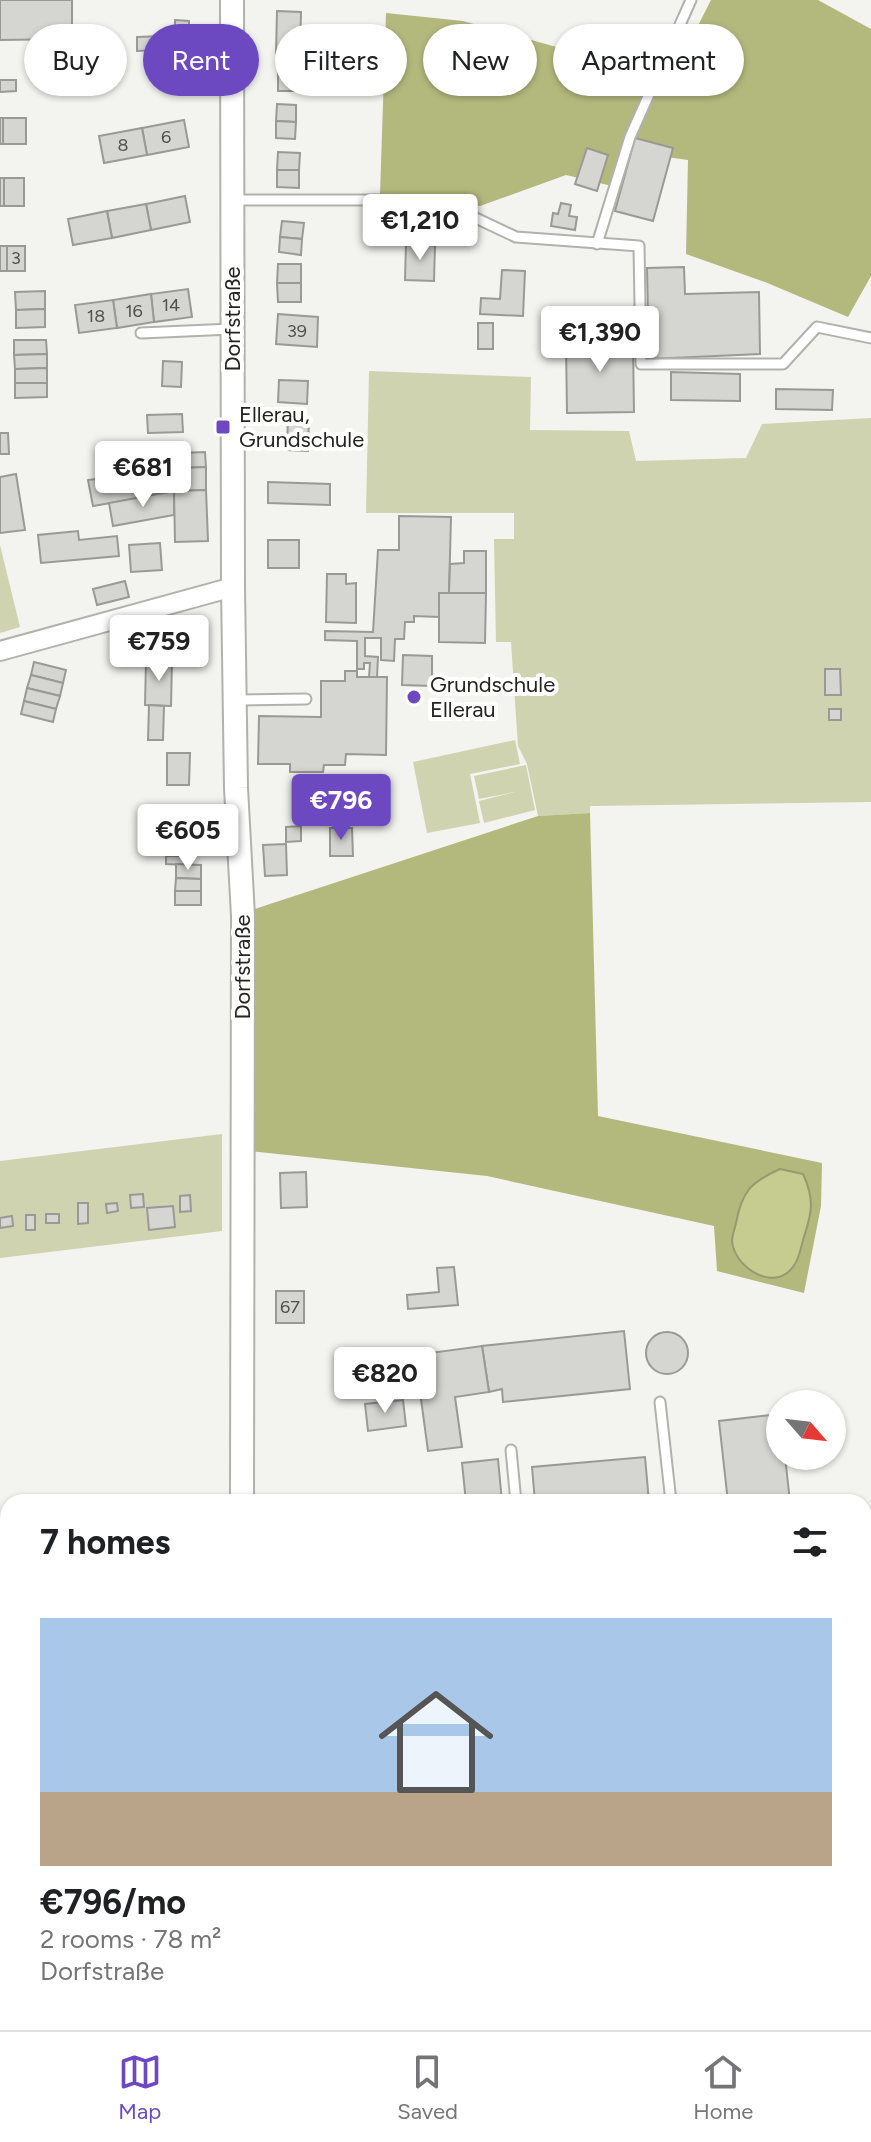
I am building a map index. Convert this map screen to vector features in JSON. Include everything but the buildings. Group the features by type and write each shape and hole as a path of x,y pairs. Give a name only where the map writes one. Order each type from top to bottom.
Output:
{"street":[{"name":"Dorfstraße","path":"232,0 233,587 236,788 243,916 242,1494"},
{"path":"0,651 233,587"}],"lane":[{"path":"597,244 630,137 691,0"},
{"path":"232,200 390,200 463,212 516,237 639,246 641,364 783,364 817,327 871,338"},
{"path":"141,333 232,329"},
{"path":"235,700 306,699"},
{"path":"660,1402 670,1494"},
{"path":"511,1450 515,1494"}],"shaded area":[{"path":"711,0 818,0 871,29 871,276 848,317 765,282 686,254 688,160 638,153 616,187 566,175 480,206 380,194 383,96 407,96 407,24 386,24 386,13 474,24 423,24 423,96 537,96 537,42 553,46 553,96 744,96 744,24 699,24"},
{"path":"369,371 531,377 530,430 629,431 636,461 746,458 762,424 871,418 871,802 590,806 590,813 538,816 527,764 518,746 511,642 496,642 494,539 514,539 514,513 366,513"},
{"path":"0,545 20,627 0,633"},
{"path":"515,740 520,764 470,774 480,823 427,833 413,762"},
{"path":"526,765 535,810 484,823 479,801 515,792 479,799 474,776"},
{"path":"590,813 598,1116 822,1163 821,1206 804,1293 717,1271 714,1226 487,1176 250,1151 249,911 538,816"},
{"path":"222,1134 222,1231 0,1258 0,1161"},
{"path":"780,1169 803,1174 811,1207 796,1262 787,1273 770,1278 745,1266 734,1250 732,1239 738,1212 749,1189"}],"place":[{"name":"Ellerau, Grundschule","path":"223,427"},
{"name":"Grundschule Ellerau","path":"414,697"}]}
